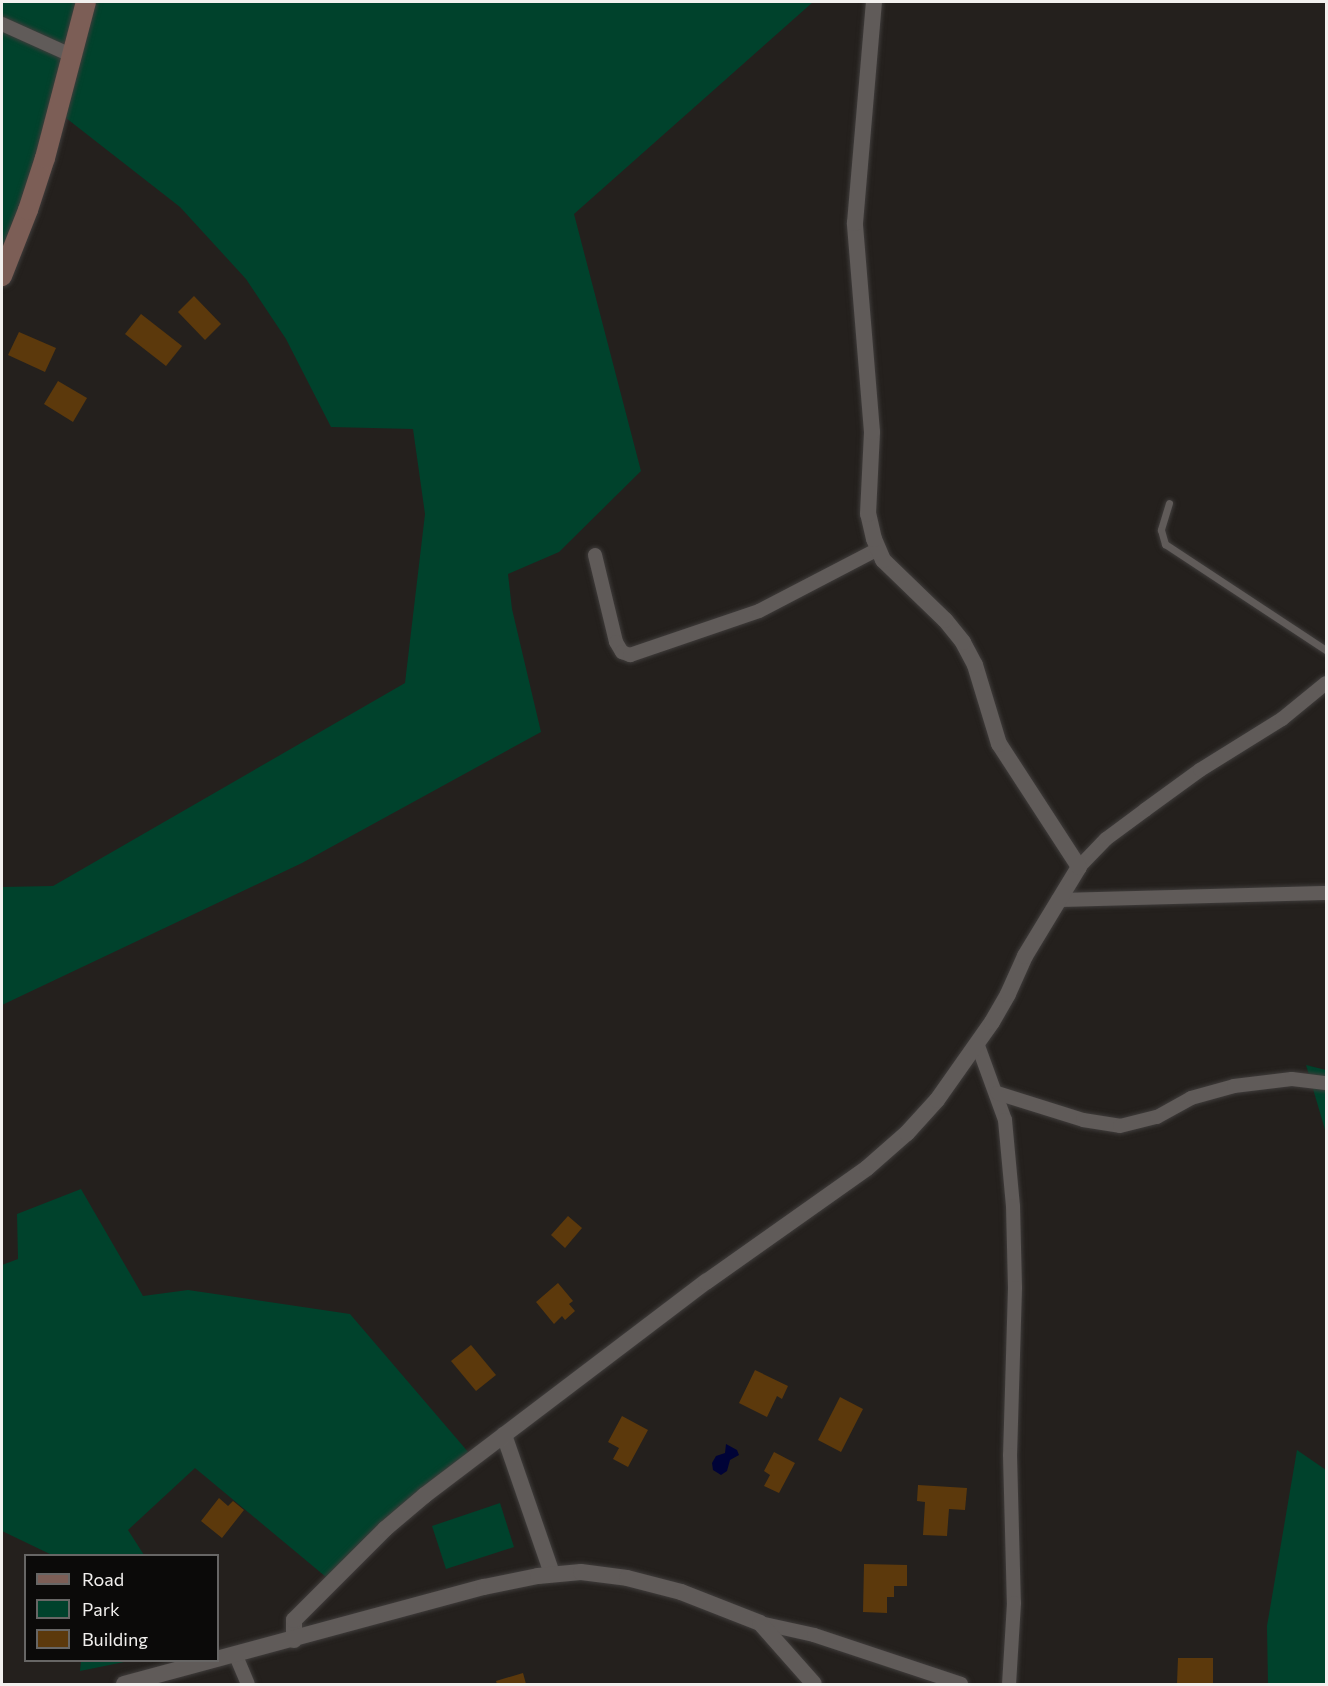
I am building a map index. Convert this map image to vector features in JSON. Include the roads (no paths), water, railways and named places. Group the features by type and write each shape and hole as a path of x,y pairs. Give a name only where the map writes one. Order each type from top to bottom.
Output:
{"main road":[{"path":"2,276 42,168 86,2"}],"street":[{"path":"874,2 855,223 861,320 872,432 868,514 883,560 945,620 963,642 975,665 999,744 1079,867"},
{"path":"2,24 71,55"},
{"path":"595,555 616,642 622,652 630,655 759,610 878,549"},
{"path":"294,1640 294,1620 385,1529 425,1495 706,1282 867,1168 907,1133 937,1100 977,1043 1008,994 1025,956 1079,867 1106,839 1125,824 1200,771 1282,719 1326,683"},
{"path":"1058,900 1326,893"},
{"path":"977,1043 1005,1120 1010,1150 1013,1206 1015,1288 1010,1455 1014,1603 1009,1684"},
{"path":"997,1094 1083,1120 1120,1126 1157,1117 1191,1098 1234,1086 1292,1079 1326,1083"},
{"path":"504,1435 552,1574"},
{"path":"219,1660 484,1587 552,1574 580,1572 627,1578 681,1592 760,1623 814,1635 961,1684"},
{"path":"760,1623 814,1684"},
{"path":"236,1656 248,1684"},
{"path":"124,1684 212,1662"}],"lane":[{"path":"1169,502 1161,530 1165,544 1326,650"}]}
